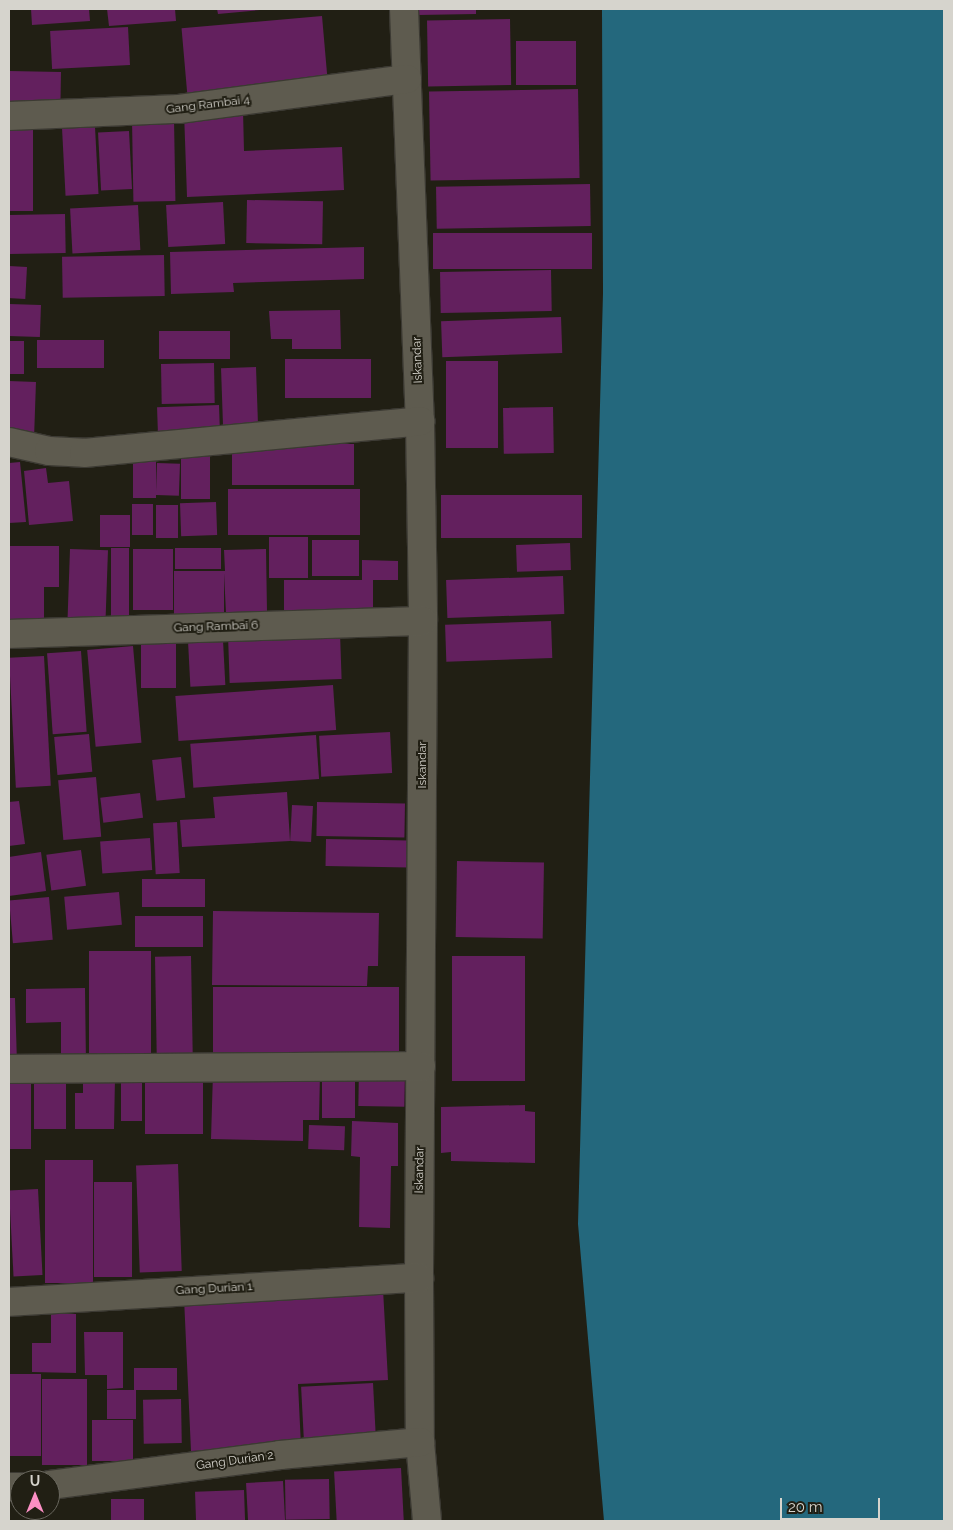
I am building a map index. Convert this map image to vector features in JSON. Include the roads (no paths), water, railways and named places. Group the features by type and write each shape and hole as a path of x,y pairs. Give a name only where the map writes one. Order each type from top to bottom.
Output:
{"street":[{"name":"Iskandar","path":"404,9 420,421 423,621 419,1278 420,1442 427,1521"},
{"name":"Gang Rambai 4","path":"9,116 179,109 407,79"},
{"path":"9,442 49,451 84,453 420,421"},
{"name":"Gang Rambai 6","path":"9,634 423,621"},
{"path":"9,1069 421,1066"},
{"name":"Gang Durian 1","path":"9,1302 419,1278"},
{"name":"Gang Durian 2","path":"60,1483 280,1455 420,1442"}],"water":[{"path":"602,9 944,9 944,1521 604,1521 578,1224 603,293"}]}
